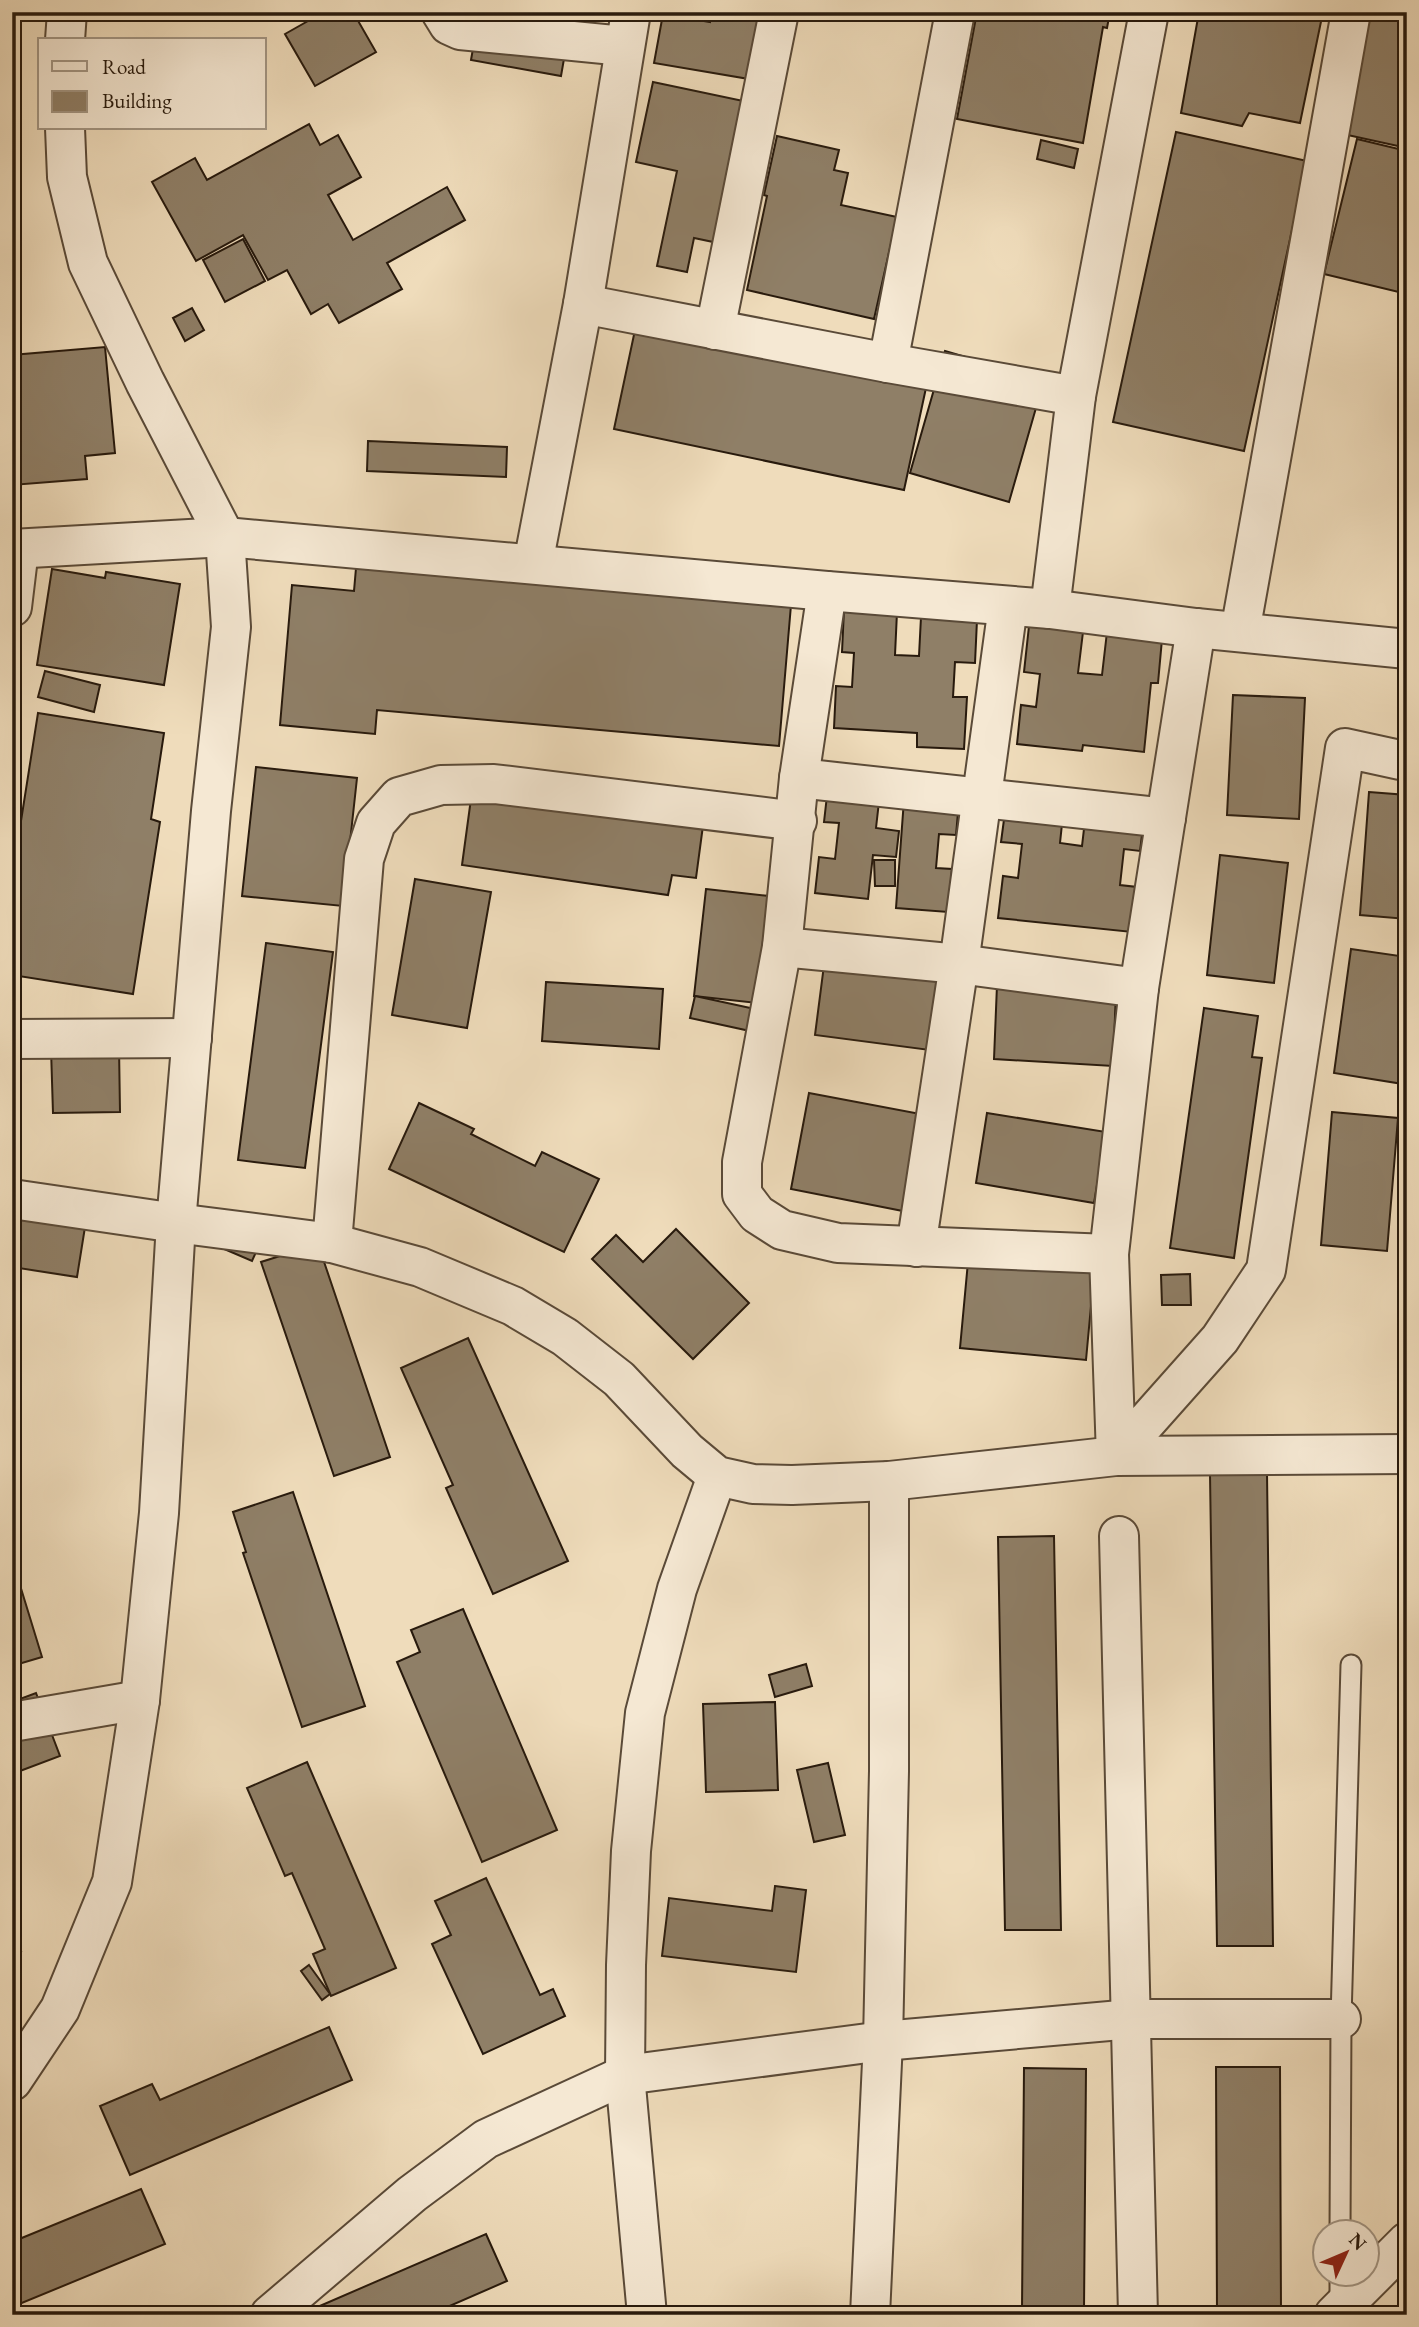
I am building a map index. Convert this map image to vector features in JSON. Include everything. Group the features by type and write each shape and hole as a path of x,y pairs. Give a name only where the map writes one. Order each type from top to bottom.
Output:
{"street":[{"path":"65,38 66,12"},
{"path":"441,12 449,25 460,30 627,29 583,304 533,564"},
{"path":"715,330 779,12"},
{"path":"888,363 956,12"},
{"path":"1050,609 1076,396 1149,12"},
{"path":"1240,632 1351,12"},
{"path":"12,2081 60,2009 112,1882 140,1700 159,1513 176,1223 211,811 230,627 225,537 145,382 88,263 68,177 65,130"},
{"path":"583,304 1076,396"},
{"path":"12,607 16,549 225,537 1050,609 1196,628 1407,649"},
{"path":"827,591 799,778 797,821 782,947 742,1162 742,1194 757,1214 782,1230 838,1243 1109,1254"},
{"path":"916,1247 959,964 1008,606"},
{"path":"1116,1456 1109,1254 1139,988 1196,628"},
{"path":"1116,1456 1220,1339 1266,1270 1345,748 1400,760"},
{"path":"799,778 1166,818"},
{"path":"332,1243 363,859 376,823 399,797 441,785 494,785 797,821"},
{"path":"782,947 959,964 1139,988"},
{"path":"12,1039 192,1038"},
{"path":"12,1199 332,1243 420,1267 513,1306 565,1336 619,1379 687,1451 717,1476 753,1484 889,1482 1116,1456 1407,1454"},
{"path":"647,2315 625,2075 631,1852 645,1713 677,1589 717,1476"},
{"path":"870,2315 883,2040 889,1771 889,1482"},
{"path":"1119,1536 1138,2315"},
{"path":"12,1722 140,1700"},
{"path":"270,2315 412,2193 486,2139 625,2075 883,2040 1132,2020 1342,2019"},
{"path":"1338,2300 1407,2242"}],"lane":[{"path":"1340,2218 1351,1665"}],"building":[{"path":"12,12 26,12 27,18 12,19"},
{"path":"324,12 353,12 376,52 315,86 285,34"},
{"path":"711,12 761,12 749,79 654,63 663,14 710,22"},
{"path":"977,12 1110,12 1107,28 1103,27 1083,143 957,119"},
{"path":"1199,12 1323,12 1300,123 1249,113 1242,126 1181,113"},
{"path":"1370,12 1407,12 1407,148 1343,134"},
{"path":"478,20 568,36 561,76 471,60"},
{"path":"653,82 748,102 718,243 694,238 687,272 657,266 677,171 636,162"},
{"path":"309,124 320,145 338,135 361,177 328,195 353,240 447,187 465,220 387,263 402,289 339,323 328,304 311,314 287,270 268,280 243,235 196,261 152,182 195,158 207,180"},
{"path":"1176,132 1307,161 1244,451 1113,422"},
{"path":"777,136 839,150 834,170 848,173 841,205 897,217 874,319 747,290"},
{"path":"1357,139 1407,151 1407,294 1324,274"},
{"path":"1041,140 1078,149 1074,168 1037,159"},
{"path":"12,162 17,162 15,198 12,197"},
{"path":"243,239 265,281 225,302 203,260"},
{"path":"642,297 932,360 904,490 614,429"},
{"path":"192,308 204,330 185,341 173,318"},
{"path":"105,347 115,453 85,456 87,479 12,485 12,355"},
{"path":"945,351 1044,380 1009,502 910,473"},
{"path":"368,441 507,447 506,477 367,471"},
{"path":"356,568 791,605 779,746 377,710 375,734 280,725 292,585 354,591"},
{"path":"52,569 105,578 106,572 180,584 164,685 37,665"},
{"path":"844,609 897,612 895,655 919,656 921,617 977,620 975,663 955,662 953,697 967,697 964,749 917,747 917,733 834,728 836,686 852,687 854,653 842,652"},
{"path":"1029,626 1083,632 1078,673 1102,675 1107,632 1162,639 1158,683 1151,683 1144,752 1083,745 1082,751 1017,744 1021,705 1036,707 1040,674 1024,672"},
{"path":"45,671 100,685 94,712 38,697"},
{"path":"1233,695 1305,698 1299,819 1227,815"},
{"path":"38,713 164,733 151,819 160,822 133,994 12,975 12,878"},
{"path":"256,767 357,778 343,906 242,896"},
{"path":"829,778 881,784 876,828 899,831 896,857 873,855 868,899 815,893 819,857 835,859 839,823 824,822"},
{"path":"473,784 704,818 696,878 672,875 668,895 462,865"},
{"path":"905,786 960,790 956,835 939,834 936,868 952,869 948,912 896,908"},
{"path":"1369,792 1407,795 1407,919 1360,915"},
{"path":"1007,797 1064,805 1060,843 1082,846 1087,803 1145,810 1140,851 1124,849 1120,885 1137,887 1132,932 998,918 1003,876 1018,878 1022,844 1001,842"},
{"path":"1220,855 1288,863 1274,983 1207,975"},
{"path":"874,860 895,860 895,886 875,886"},
{"path":"415,879 491,892 467,1028 392,1015"},
{"path":"706,889 769,896 757,1003 694,996"},
{"path":"266,943 333,952 305,1168 238,1160"},
{"path":"1351,949 1407,957 1407,1061 1403,1084 1334,1073"},
{"path":"824,965 947,981 937,1051 815,1035"},
{"path":"546,982 663,989 659,1049 542,1041"},
{"path":"997,985 1116,992 1113,1066 994,1059"},
{"path":"695,996 755,1009 750,1031 690,1018"},
{"path":"1204,1008 1258,1016 1252,1057 1262,1058 1234,1258 1170,1248"},
{"path":"119,1047 120,1112 53,1113 51,1049"},
{"path":"809,1093 931,1116 913,1213 791,1189"},
{"path":"419,1103 474,1129 471,1134 535,1166 542,1152 599,1179 564,1252 389,1169"},
{"path":"1332,1112 1398,1118 1387,1251 1321,1245"},
{"path":"987,1113 1106,1132 1094,1203 976,1183"},
{"path":"12,1215 85,1227 77,1277 12,1267"},
{"path":"676,1229 749,1303 693,1359 592,1259 616,1235 643,1262"},
{"path":"264,1234 252,1261 222,1248"},
{"path":"318,1244 390,1457 334,1476 261,1262"},
{"path":"969,1251 1095,1263 1086,1360 960,1348"},
{"path":"1190,1274 1191,1305 1162,1305 1161,1275"},
{"path":"468,1338 568,1561 493,1594 446,1488 453,1485 401,1368"},
{"path":"1267,1473 1273,1946 1217,1946 1210,1474"},
{"path":"293,1492 365,1706 302,1727 243,1553 246,1552 233,1512"},
{"path":"1054,1536 1061,1930 1005,1930 998,1537"},
{"path":"12,1559 42,1657 12,1666"},
{"path":"463,1609 557,1830 482,1862 397,1662 420,1652 411,1630"},
{"path":"806,1664 812,1686 775,1697 769,1675"},
{"path":"36,1693 60,1756 12,1774 12,1702"},
{"path":"775,1702 778,1790 706,1792 703,1704"},
{"path":"307,1762 396,1968 331,1996 313,1954 325,1949 292,1873 285,1876 247,1788"},
{"path":"828,1763 845,1835 814,1842 797,1770"},
{"path":"486,1878 540,1995 553,1989 565,2016 483,2054 432,1944 451,1935 435,1901"},
{"path":"775,1886 806,1890 796,1972 662,1956 669,1898 772,1911"},
{"path":"12,1948 21,1952 12,1970"},
{"path":"309,1965 330,1994 322,2000 301,1971"},
{"path":"329,2027 352,2080 130,2175 100,2106 152,2084 160,2100"},
{"path":"1216,2067 1280,2067 1281,2313 1217,2314"},
{"path":"1024,2068 1086,2069 1084,2310 1022,2309"},
{"path":"141,2189 165,2244 12,2307 12,2242"},
{"path":"486,2234 507,2281 429,2315 299,2315"}]}
